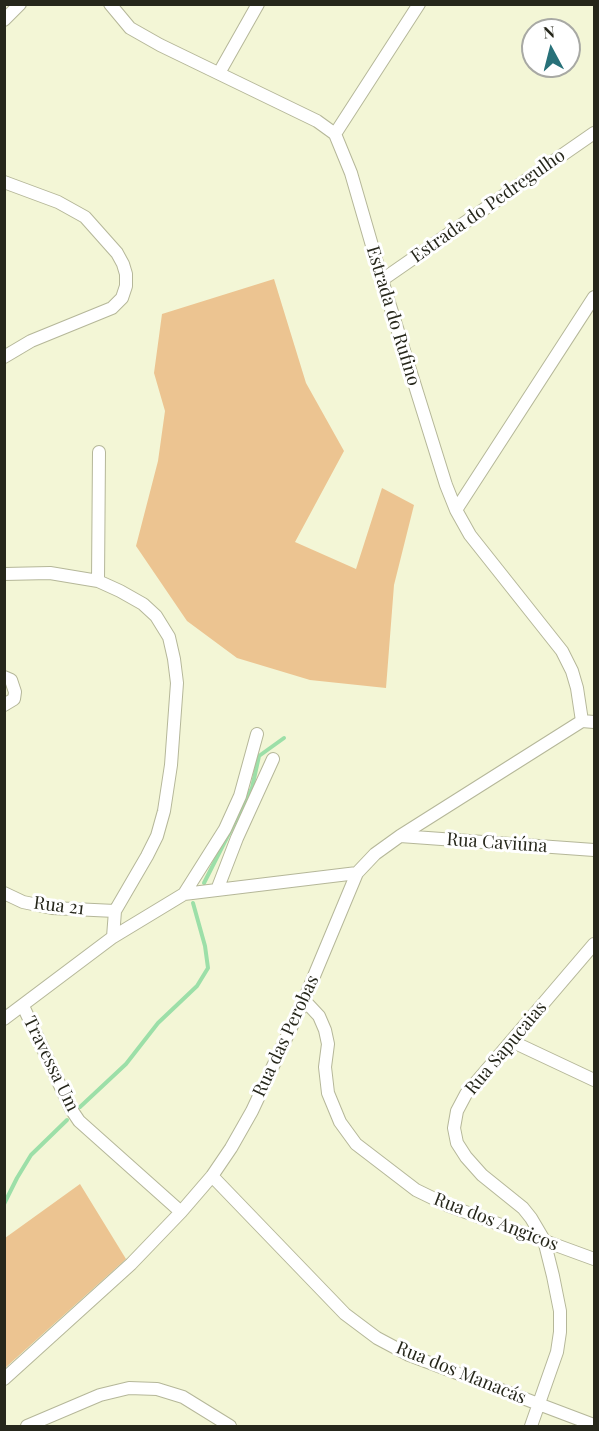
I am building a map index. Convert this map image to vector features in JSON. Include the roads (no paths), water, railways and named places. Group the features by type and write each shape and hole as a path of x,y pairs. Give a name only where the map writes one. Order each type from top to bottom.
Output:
{"street":[{"path":"4,20 20,4"},
{"path":"110,4 130,28 160,45 317,121 335,134 419,4"},
{"path":"219,74 258,4"},
{"name":"Estrada do Pedregulho","path":"382,280 594,133"},
{"name":"Estrada do Rufino","path":"335,134 351,173 382,280 446,485 456,510 470,535 562,651 572,671 588,722"},
{"path":"4,182 58,202 86,217 117,253 126,274 126,286 122,298 112,308 31,341 4,357"},
{"path":"456,510 594,297"},
{"path":"98,581 99,452"},
{"path":"4,574 50,573 98,581 135,600 156,616 169,637 177,683 165,811 157,836 115,911 113,937"},
{"path":"4,676 11,680 15,692 14,699 4,705"},
{"name":"Rua das Perobas","path":"4,1379 123,1272 212,1176 252,1111 304,1000 357,873 375,854 400,836 588,722"},
{"path":"184,894 225,830 240,796 257,734"},
{"path":"217,890 237,838 273,759"},
{"name":"Rua Caviúna","path":"400,836 594,850"},
{"path":"4,1019 113,937 184,894 357,873"},
{"name":"Rua 21","path":"4,893 23,902 52,908 115,911"},
{"name":"Rua Sapucaias","path":"544,1240 523,1208 482,1175 466,1158 457,1143 454,1128 457,1111 466,1095 594,944"},
{"name":"Rua dos Angicos","path":"304,1000 319,1016 325,1030 328,1044 325,1067 328,1093 340,1122 356,1144 416,1190 449,1206 594,1259"},
{"name":"Travessa Um","path":"23,1006 71,1109 79,1121 181,1212"},
{"path":"511,1041 594,1080"},
{"name":"Rua dos Manacás","path":"212,1176 345,1314 377,1338 409,1355 594,1425"},
{"path":"531,1426 557,1352 560,1332 560,1311 544,1240"},
{"path":"27,1426 100,1395 129,1388 157,1389 183,1397 230,1426"}],"waterway":[{"path":"204,883 252,788 259,756 284,738"},
{"path":"80,1107 126,1064 158,1023 197,986 208,968 205,946 193,903"},
{"path":"4,1204 31,1155 67,1120"}]}
